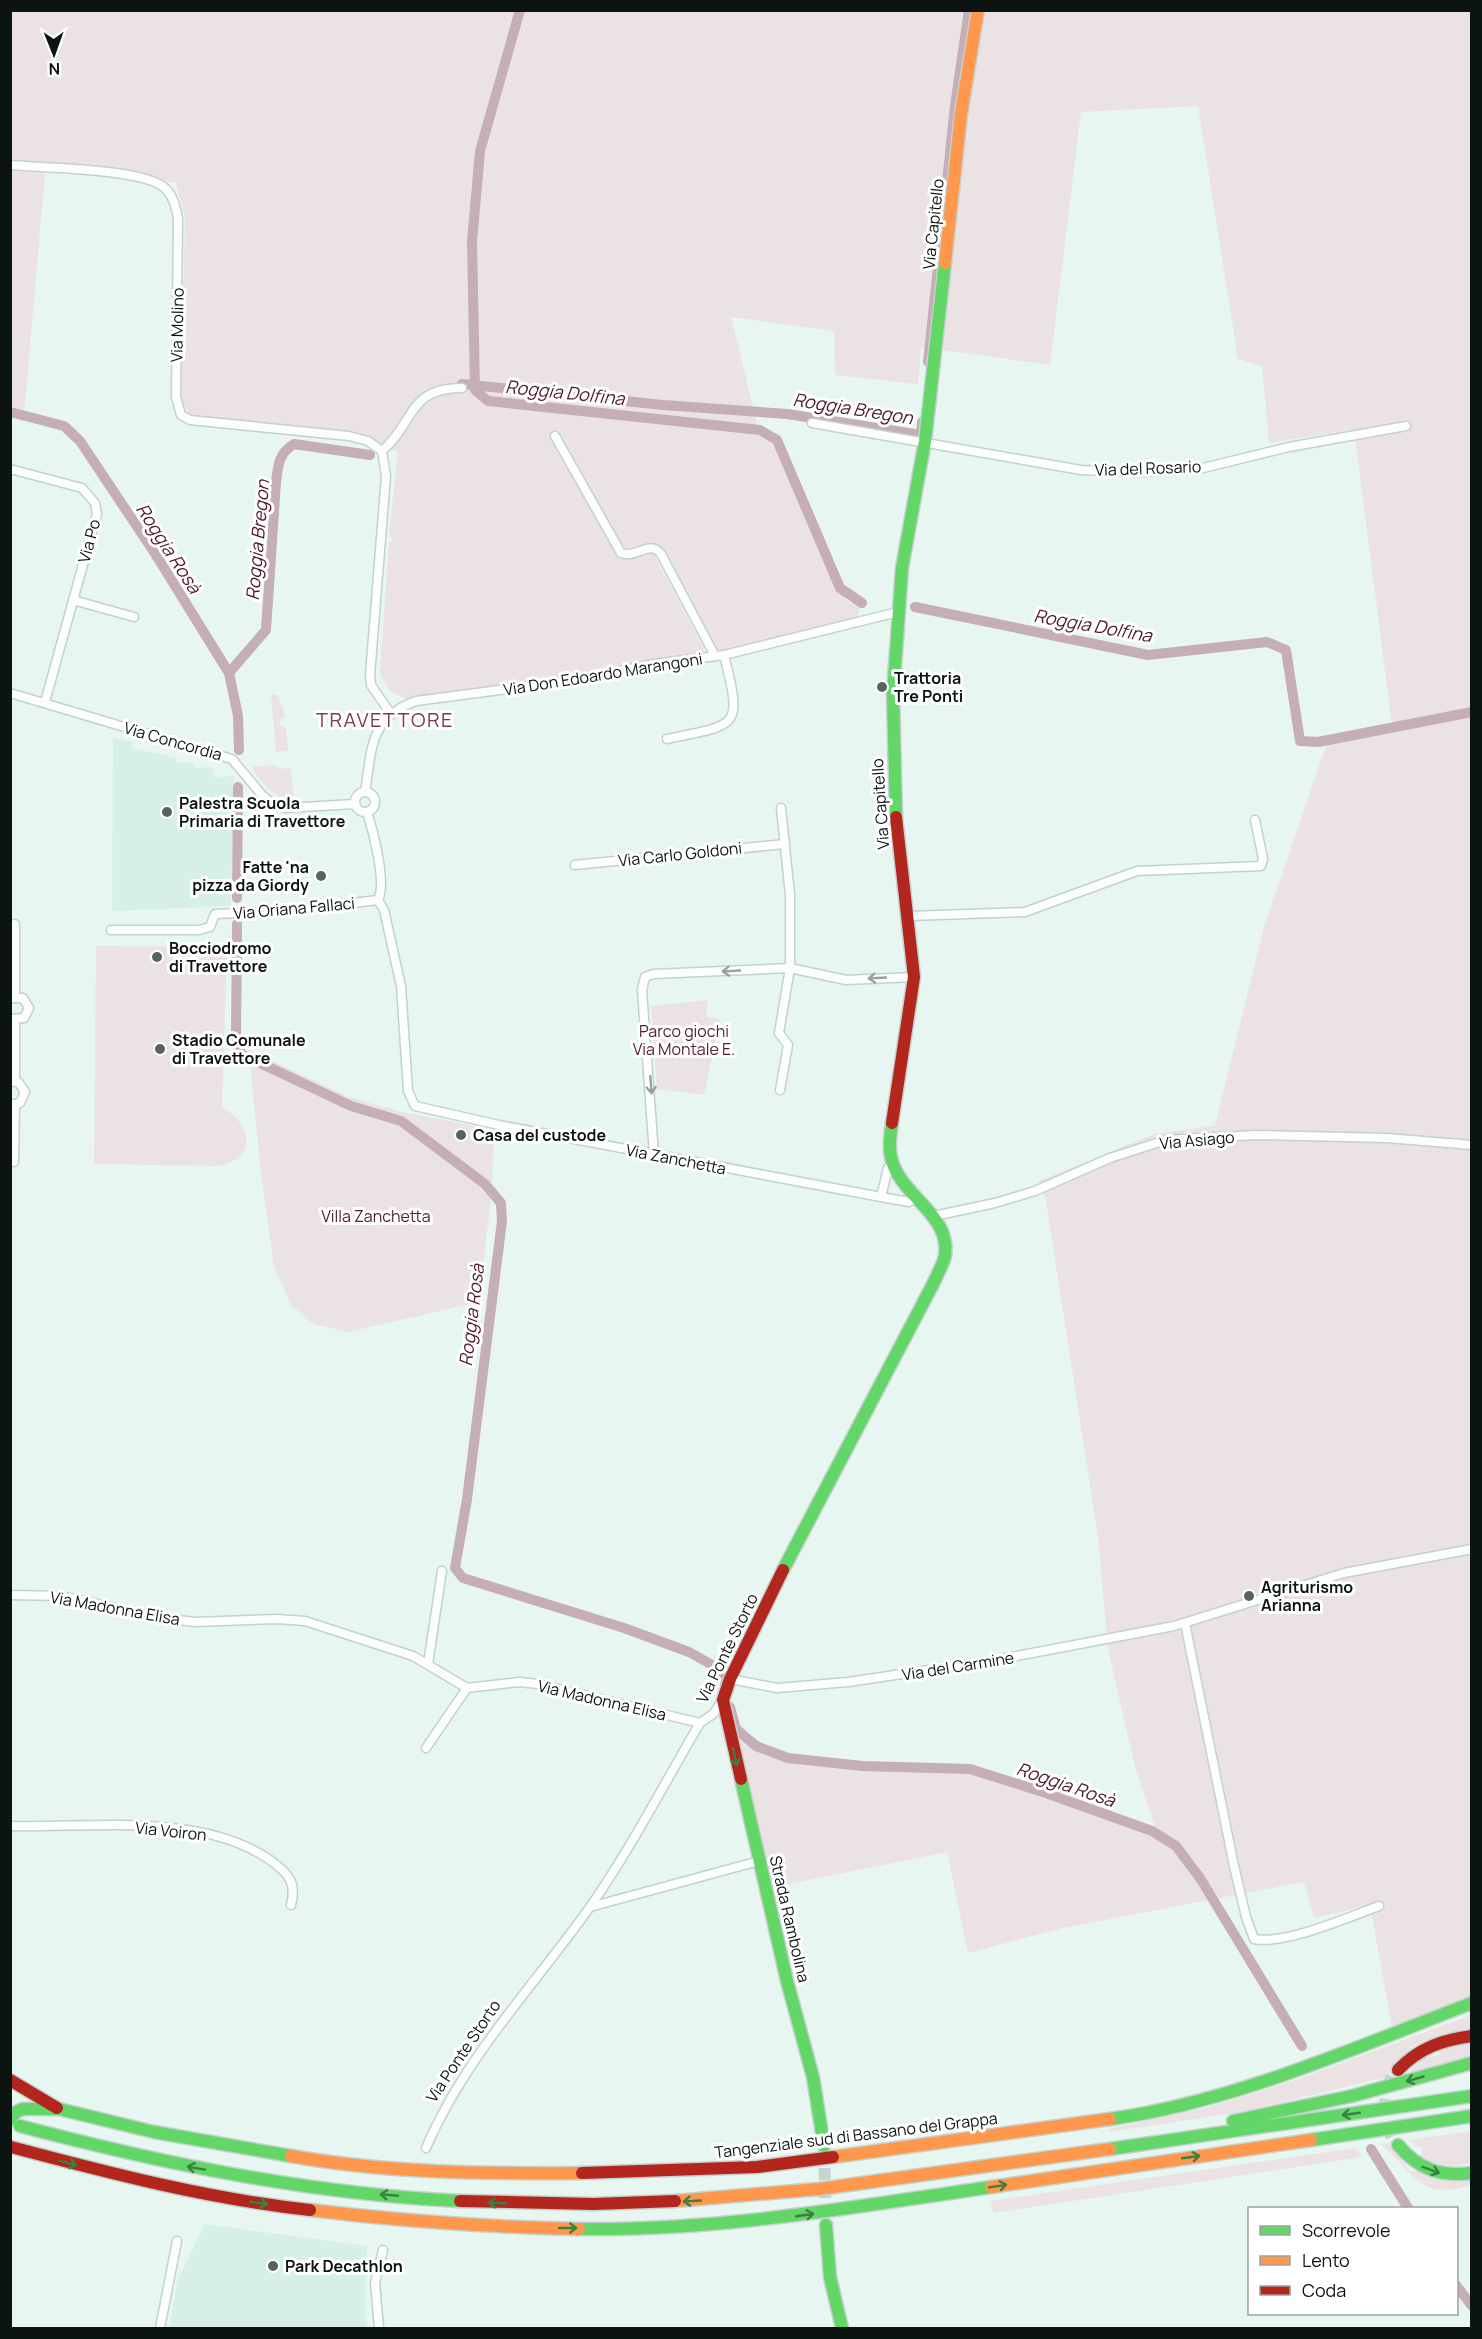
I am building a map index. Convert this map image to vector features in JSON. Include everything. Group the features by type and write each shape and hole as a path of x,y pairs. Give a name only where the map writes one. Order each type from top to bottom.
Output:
{"main road":[{"name":"Via Capitello","path":"916,1198 893,1164 889,1141 914,977 909,916 896,822 892,694 902,568 925,441 961,114 978,10"},
{"name":"Via Ponte Storto","path":"723,1700 730,1679 780,1576 939,1273 945,1255 943,1235 934,1216 916,1198"},
{"name":"Strada Rambolina","path":"723,1700 759,1862 813,2077 824,2146"},
{"name":"Tangenziale sud di Bassano del Grappa","path":"15,2119 31,2108 59,2109 227,2146 366,2166 510,2174 645,2173 757,2167 1124,2116 1174,2106 1290,2073 1469,2005"},
{"path":"1398,2070 1411,2056 1427,2046 1472,2036"},
{"path":"751,2197 814,2184 1251,2118 1352,2096 1472,2063"},
{"name":"Tangenziale sud di Bassano del Grappa","path":"10,2080 59,2109"},
{"path":"15,2119 189,2167 293,2184 376,2194 543,2204 644,2203 751,2197 923,2177 1472,2096"},
{"path":"12,2147 89,2169 174,2188 321,2212 476,2225 617,2227 747,2222 809,2214 1472,2116"},
{"path":"1398,2145 1408,2157 1425,2168 1449,2175 1472,2173"},
{"path":"826,2225 830,2277 842,2328"}],"street":[{"name":"Via Molino","path":"10,165 123,174 157,183 170,195 175,204 178,219 176,397 181,415 190,420 349,436 368,441 382,451"},
{"path":"391,714 371,685 370,675 386,476 382,451 425,395 446,388 462,388"},
{"path":"812,423 925,441"},
{"name":"Via del Rosario","path":"925,441 1081,470 1141,472 1199,469 1289,447 1406,426"},
{"path":"555,436 621,554 631,555 650,547 657,549 661,554 719,656 734,696 735,713 726,725 667,739"},
{"name":"Via Po","path":"10,469 82,488 95,502 97,514 45,702"},
{"path":"73,600 134,617"},
{"name":"Via Don Edoardo Marangoni","path":"365,792 371,742 391,714 416,701 583,679 654,664 719,656 898,612"},
{"name":"Via Concordia","path":"10,693 232,759 262,795 272,803 285,808 355,804"},
{"path":"365,792 372,795 375,800 373,809 367,812 359,811 355,804 357,796 365,792"},
{"path":"780,1090 788,1045 779,1033 790,968 789,895 781,808"},
{"name":"Via Zanchetta","path":"367,812 374,835 381,889 378,900 384,910 401,986 408,1092 415,1106 444,1114 881,1197 909,1202 916,1198"},
{"path":"909,916 1024,912 1137,871 1261,866 1263,859 1255,820"},
{"name":"Via Carlo Goldoni","path":"575,865 785,844"},
{"name":"Via Oriana Fallaci","path":"111,930 199,930 210,927 215,914 284,911 378,900"},
{"path":"14,1162 13,1105 23,1100 25,1092 23,1085 13,1081 13,1020 24,1018 29,1008 23,998 13,997 15,924"},
{"path":"654,1155 642,990 645,977 653,974 790,968 846,980 914,977"},
{"name":"Via Asiago","path":"934,1216 956,1209 995,1203 1035,1191 1110,1158 1166,1140 1256,1136 1388,1138 1472,1145"},
{"name":"Via Capitello","path":"881,1197 888,1168 893,1164"},
{"name":"Via del Carmine","path":"730,1679 777,1688 848,1682 996,1660 1185,1623 1344,1573 1472,1549"},
{"path":"428,1664 442,1571"},
{"name":"Via Madonna Elisa","path":"10,1595 61,1596 162,1618 195,1622 277,1618 305,1621 348,1633 428,1664 467,1688 519,1682 538,1684 700,1723"},
{"path":"1185,1623 1234,1866 1246,1917 1254,1939 1267,1940 1320,1928 1379,1906"},
{"path":"426,1748 467,1688"},
{"name":"Via Ponte Storto","path":"426,2148 441,2113 466,2073 516,2001 590,1907 700,1723 713,1714 723,1700"},
{"name":"Via Voiron","path":"10,1826 134,1826 178,1829 215,1836 244,1845 286,1872 294,1891 291,1905"},
{"path":"590,1907 759,1862"},
{"path":"160,2328 177,2241"},
{"path":"379,2328 375,2283 383,2250"}],"shaded area":[{"path":"113,738 133,742 132,748 176,758 176,762 194,763 195,768 213,767 214,777 234,776 231,906 112,911"},
{"path":"205,2224 367,2246 365,2314 368,2328 169,2328 178,2279"}],"green space":[{"path":"11,11 1471,11 1471,1996 1392,2027 1370,1905 1314,1918 1304,1882 1063,1928 968,1953 947,1852 773,1887 732,1736 742,1726 761,1743 788,1753 821,1760 964,1766 991,1770 1156,1829 1135,1767 1108,1649 1098,1537 1046,1201 1039,1181 1154,1134 1215,1126 1264,927 1329,737 1392,726 1354,429 1269,443 1262,366 1238,359 1198,106 1081,112 1050,365 921,347 918,384 835,375 834,331 731,317 760,436 773,440 780,447 845,599 860,606 856,621 730,652 719,650 710,641 696,616 663,547 653,553 704,649 705,657 421,700 395,694 386,686 380,672 389,542 393,541 389,533 398,452 361,435 192,419 181,402 185,217 176,183 124,173 11,164"},
{"path":"10,171 45,173 24,416 11,412"},
{"path":"271,694 278,695 285,716 280,720 280,725 286,729 288,751 276,752"},
{"path":"276,765 277,769 291,768 294,801 280,797 269,790 252,767"},
{"name":"Stadio Comunale di Travettore","path":"96,946 227,947 222,1107 240,1123 247,1141 240,1156 231,1162 218,1166 94,1164"},
{"name":"Parco giochi Via Montale E.","path":"708,1000 706,1017 720,1019 704,1095 657,1089 651,1006"},
{"name":"Villa Zanchetta","path":"249,1050 349,1097 402,1112 494,1130 492,1189 479,1302 348,1332 313,1324 292,1306 274,1267 260,1166"},
{"path":"1471,2015 1471,2032 1434,2037 1411,2047 1386,2077 1241,2112 1109,2132 1109,2129 1213,2106 1299,2079"},
{"path":"1471,2042 1471,2059 1406,2075 1423,2058 1440,2055 1439,2050"},
{"path":"1471,2131 1471,2163 1465,2164 1446,2165 1433,2162 1421,2156 1422,2148 1407,2140"},
{"path":"1388,2143 1411,2172 1417,2170 1471,2178 1471,2185 1439,2190 1428,2187 1418,2181 1380,2144"},
{"path":"1355,2148 1362,2157 993,2213 991,2201"}],"waterway":[{"name":"Roggia Dolfina","path":"520,10 480,151 472,242 475,390 488,401 760,430 777,440 840,588 862,603"},
{"name":"Roggia Bregon","path":"928,362 955,106 969,10"},
{"name":"Roggia Bregon","path":"462,384 663,405 787,414 921,435 922,422"},
{"name":"Roggia Rosà","path":"10,412 64,426 80,441 156,555 229,673 238,716 239,750"},
{"name":"Roggia Bregon","path":"229,673 266,630 276,482 282,455 294,444 370,455"},
{"name":"Roggia Dolfina","path":"915,607 1148,655 1267,642 1286,650 1300,741 1318,742 1472,712"},
{"name":"Roggia Rosà","path":"237,898 238,787"},
{"name":"Roggia Rosà","path":"237,924 236,1037 241,1054 351,1106 401,1121 485,1184 501,1203 502,1221 467,1499 455,1568 463,1578 624,1628 689,1652 716,1667 723,1679"},
{"name":"Roggia Rosà","path":"730,1707 736,1729 756,1746 788,1758 862,1766 970,1769 1152,1831 1176,1846 1200,1878 1302,2046"},
{"name":"Roggia Rosà","path":"1371,2149 1407,2207"},
{"name":"Roggia Rosà","path":"1458,2288 1472,2306"}],"tunnel":[{"path":"1393,2077 1388,2094 1387,2112 1390,2129 1398,2145"},
{"path":"824,2150 826,2219"}],"traffic: fast":[{"path":"896,817 893,694 902,568 925,441 945,263"},
{"path":"783,1570 932,1286 945,1256 945,1242 941,1230 934,1218 899,1176 891,1159 892,1123"},
{"path":"741,1779 787,1981 813,2077 824,2146"},
{"path":"1110,2119 1156,2111 1248,2086 1339,2055 1472,2003"},
{"path":"1233,2121 1352,2096 1472,2063"},
{"path":"1110,2149 1472,2096"},
{"path":"10,2120 16,2112 23,2109 59,2109 154,2132 291,2156"},
{"path":"1311,2140 1472,2116"},
{"path":"20,2126 129,2153 238,2175 349,2192 460,2201"},
{"path":"1398,2145 1414,2160 1431,2170 1450,2174 1472,2173"},
{"path":"579,2229 631,2229 734,2222 837,2210 991,2187"},
{"path":"826,2225 830,2277 842,2328"}],"traffic: slow":[{"path":"945,263 961,114 978,10"},
{"path":"833,2157 1110,2119"},
{"path":"991,2187 1311,2140"},
{"path":"675,2201 819,2189 1110,2149"},
{"path":"291,2156 400,2169 473,2173 582,2173"},
{"path":"310,2210 444,2223 579,2229"}],"traffic: jam":[{"path":"892,1123 914,977 896,817"},
{"path":"741,1779 723,1700 730,1679 783,1570"},
{"path":"1398,2070 1414,2056 1432,2046 1472,2036"},
{"path":"10,2080 57,2108"},
{"path":"11,2147 197,2192 310,2210"},
{"path":"582,2173 757,2167 833,2157"},
{"path":"460,2201 594,2204 675,2201"}],"place":[{"name":"Trattoria Tre Ponti","path":"882,687"},
{"name":"Palestra Scuola Primaria di Travettore","path":"167,812"},
{"name":"Fatte 'na pizza da Giordy","path":"321,876"},
{"name":"Bocciodromo di Travettore","path":"157,957"},
{"name":"Stadio Comunale di Travettore","path":"160,1049"},
{"name":"Casa del custode","path":"461,1135"},
{"name":"Agriturismo Arianna","path":"1249,1596"},
{"name":"Park Decathlon","path":"273,2266"}],"district":[{"name":"TRAVETTORE","path":"385,719"}]}
